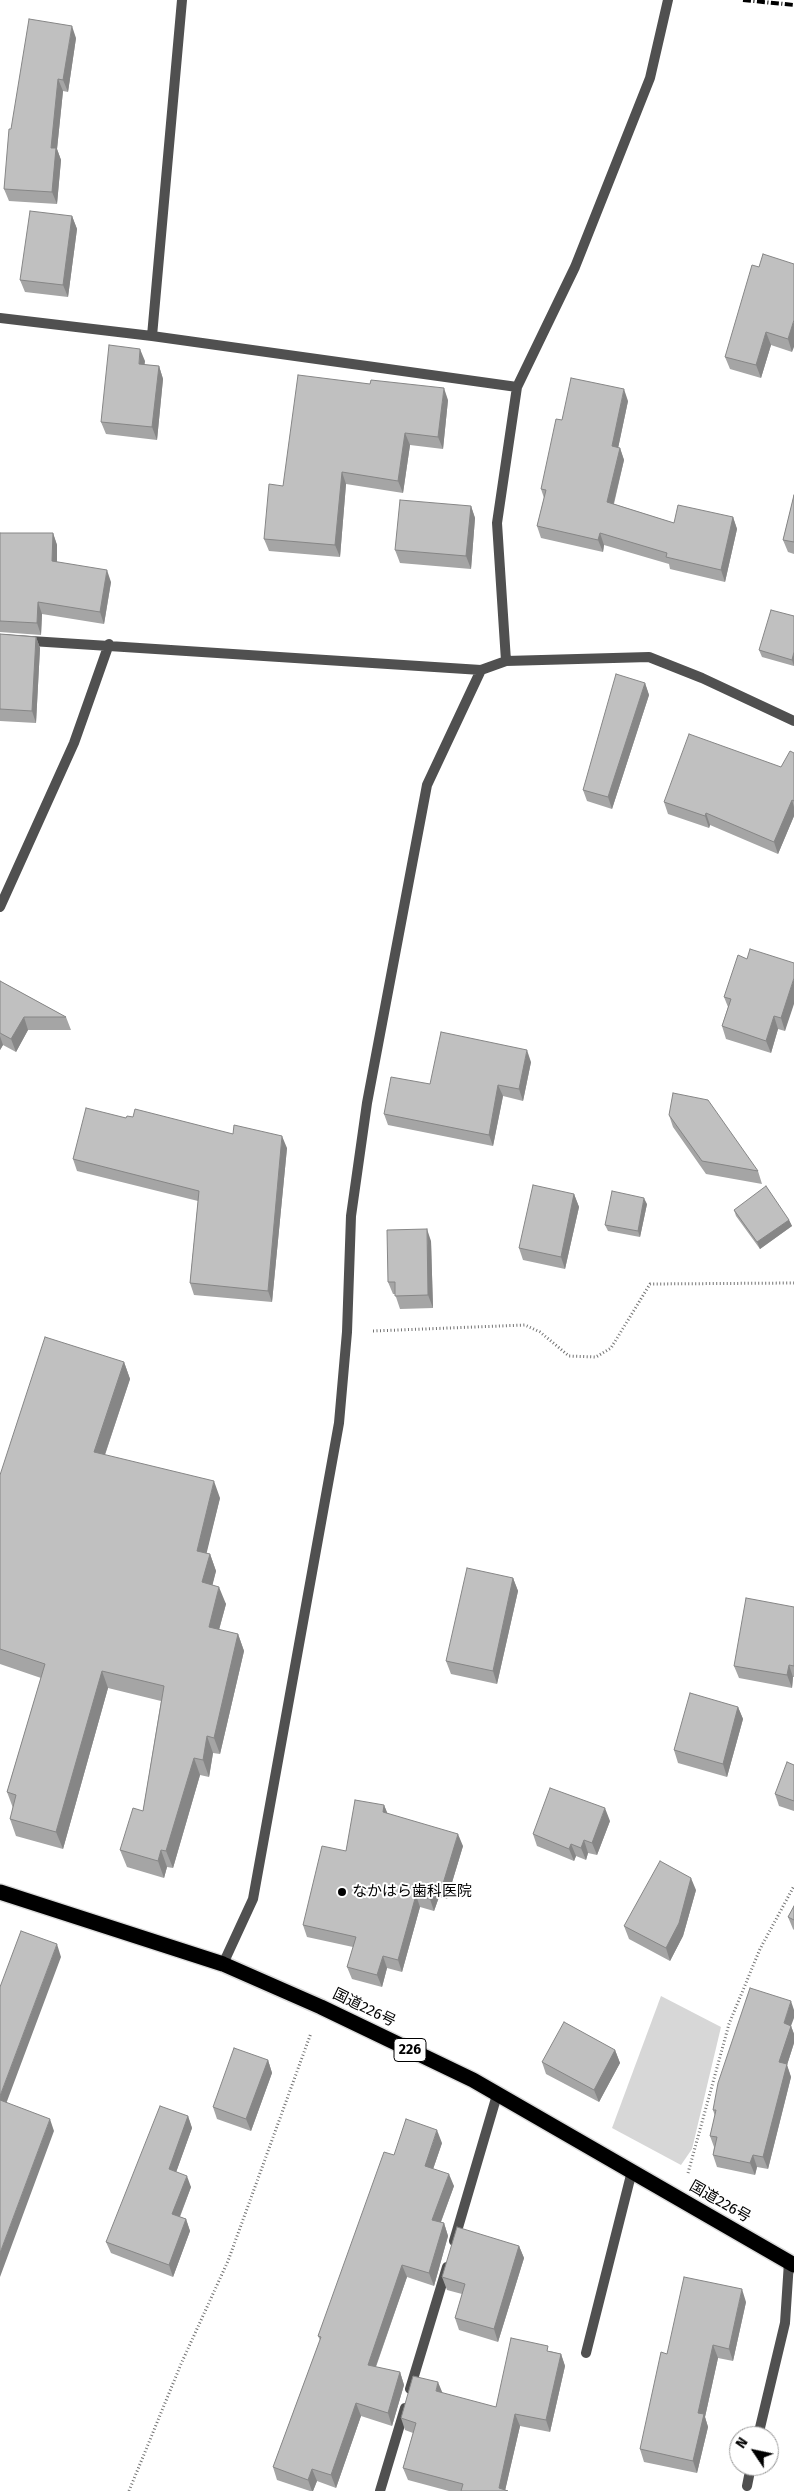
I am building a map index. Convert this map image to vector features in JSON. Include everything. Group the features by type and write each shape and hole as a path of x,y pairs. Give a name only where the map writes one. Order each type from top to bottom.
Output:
{"highway":[{"name":"国道226号","path":"0,1892 223,1964 320,2007 473,2080 792,2264"}],"street":[{"path":"152,336 182,0"},
{"path":"506,661 497,523 517,387 575,267 650,78 668,0"},
{"path":"0,318 152,336 517,387"},
{"path":"0,639 109,644 481,670 506,661 649,658 702,678 794,721"},
{"path":"0,907 74,743 109,644"},
{"path":"223,1964 253,1899 339,1423 347,1332 351,1216 365,1113 427,785 481,670"},
{"path":"380,2491 497,2095"},
{"path":"586,2353 632,2171"},
{"path":"760,2426 785,2323 792,2264"},
{"path":"747,2486 750,2476"}],"path":[{"path":"347,1332 524,1325 540,1332 569,1356 596,1357 611,1348 650,1284 794,1283"},
{"path":"681,2200 729,2024 760,1949 794,1886"},
{"path":"129,2491 181,2364 228,2261 320,2007"}],"shaded area":[{"path":"661,1996 721,2027 692,2149 681,2165 612,2128"}],"building":[{"path":"29,19 72,26 63,80 58,79 51,148 56,148 52,192 4,189 9,129 11,129"},
{"path":"30,211 72,216 63,285 20,280"},
{"path":"763,254 794,264 794,320 788,339 766,332 756,365 725,357 752,265 759,267"},
{"path":"109,345 140,349 139,364 159,366 152,427 101,422"},
{"path":"298,375 370,384 371,380 444,388 438,437 405,433 398,481 342,472 335,545 264,539 269,484 283,486"},
{"path":"571,378 624,389 612,446 620,448 607,502 674,523 678,505 733,517 721,570 666,557 667,553 600,533 598,540 537,526 546,490 541,489 556,419 562,420"},
{"path":"794,495 794,542 783,540"},
{"path":"400,500 471,506 466,556 395,550"},
{"path":"0,533 53,533 52,561 107,570 100,612 38,602 37,623 0,621"},
{"path":"771,610 794,616 794,652 792,660 759,650"},
{"path":"0,634 36,637 32,711 0,709"},
{"path":"616,674 645,683 608,797 583,790"},
{"path":"689,734 781,767 790,751 794,753 794,801 792,800 774,842 706,813 705,816 664,802"},
{"path":"750,949 794,963 794,978 781,1018 774,1016 766,1041 722,1026 731,999 724,997 738,955 747,959"},
{"path":"0,981 66,1017 24,1017 11,1039 0,1033"},
{"path":"441,1032 527,1050 519,1089 498,1085 489,1135 384,1114 391,1077 430,1084"},
{"path":"673,1093 708,1100 758,1171 702,1161 669,1115"},
{"path":"86,1108 126,1118 127,1116 133,1117 135,1109 233,1134 234,1125 282,1136 268,1291 190,1283 199,1191 73,1159"},
{"path":"533,1185 574,1194 561,1257 519,1248"},
{"path":"766,1186 789,1220 757,1242 734,1210"},
{"path":"612,1191 644,1198 638,1231 605,1225"},
{"path":"427,1229 428,1295 395,1296 395,1282 388,1282 387,1230"},
{"path":"45,1337 124,1362 94,1452 214,1481 197,1551 210,1554 202,1582 219,1587 209,1627 238,1634 214,1738 207,1736 203,1760 194,1758 166,1851 161,1850 158,1861 120,1850 133,1808 143,1811 164,1686 102,1671 56,1832 10,1819 16,1795 7,1792 45,1664 0,1649 0,1475"},
{"path":"467,1568 513,1578 493,1671 446,1661"},
{"path":"746,1598 794,1607 794,1666 789,1665 787,1675 734,1666"},
{"path":"690,1693 738,1707 723,1764 674,1750"},
{"path":"787,1762 794,1765 794,1801 775,1794"},
{"path":"550,1788 605,1808 592,1843 584,1840 581,1848 571,1844 569,1849 533,1834"},
{"path":"355,1800 384,1805 383,1812 458,1834 442,1887 434,1885 430,1899 416,1895 398,1960 383,1956 377,1975 347,1967 356,1937 303,1925 322,1846 346,1851"},
{"path":"660,1861 691,1878 679,1923 666,1948 624,1926"},
{"path":"794,1906 794,1920 788,1917"},
{"path":"21,1931 57,1944 0,2096 0,1987"},
{"path":"750,1988 791,2001 784,2023 791,2026 779,2062 787,2064 763,2157 753,2155 750,2163 713,2155 717,2137 710,2136 716,2110 713,2110 718,2083"},
{"path":"564,2022 615,2050 594,2090 542,2062"},
{"path":"234,2048 268,2060 246,2119 213,2107"},
{"path":"0,2100 50,2119 0,2253"},
{"path":"160,2106 188,2116 169,2169 187,2176 172,2214 186,2219 169,2265 106,2242"},
{"path":"406,2119 437,2130 425,2166 449,2174 432,2220 444,2223 429,2273 402,2265 368,2365 400,2372 388,2413 356,2403 331,2475 312,2469 308,2480 273,2467 321,2337 318,2336 384,2152 394,2155"},
{"path":"457,2227 519,2246 494,2329 455,2318 465,2284 442,2277"},
{"path":"684,2277 742,2289 729,2349 713,2345 698,2413 704,2414 693,2461 640,2449 661,2352 667,2354"},
{"path":"511,2338 548,2346 547,2351 561,2354 546,2420 515,2414 499,2488 508,2491 461,2491 463,2484 403,2468 416,2423 401,2418 413,2376 438,2382 436,2391 496,2407"}],"railway":[{"path":"743,0 794,5"}],"place":[{"name":"なかはら歯科医院","path":"342,1892"}]}
